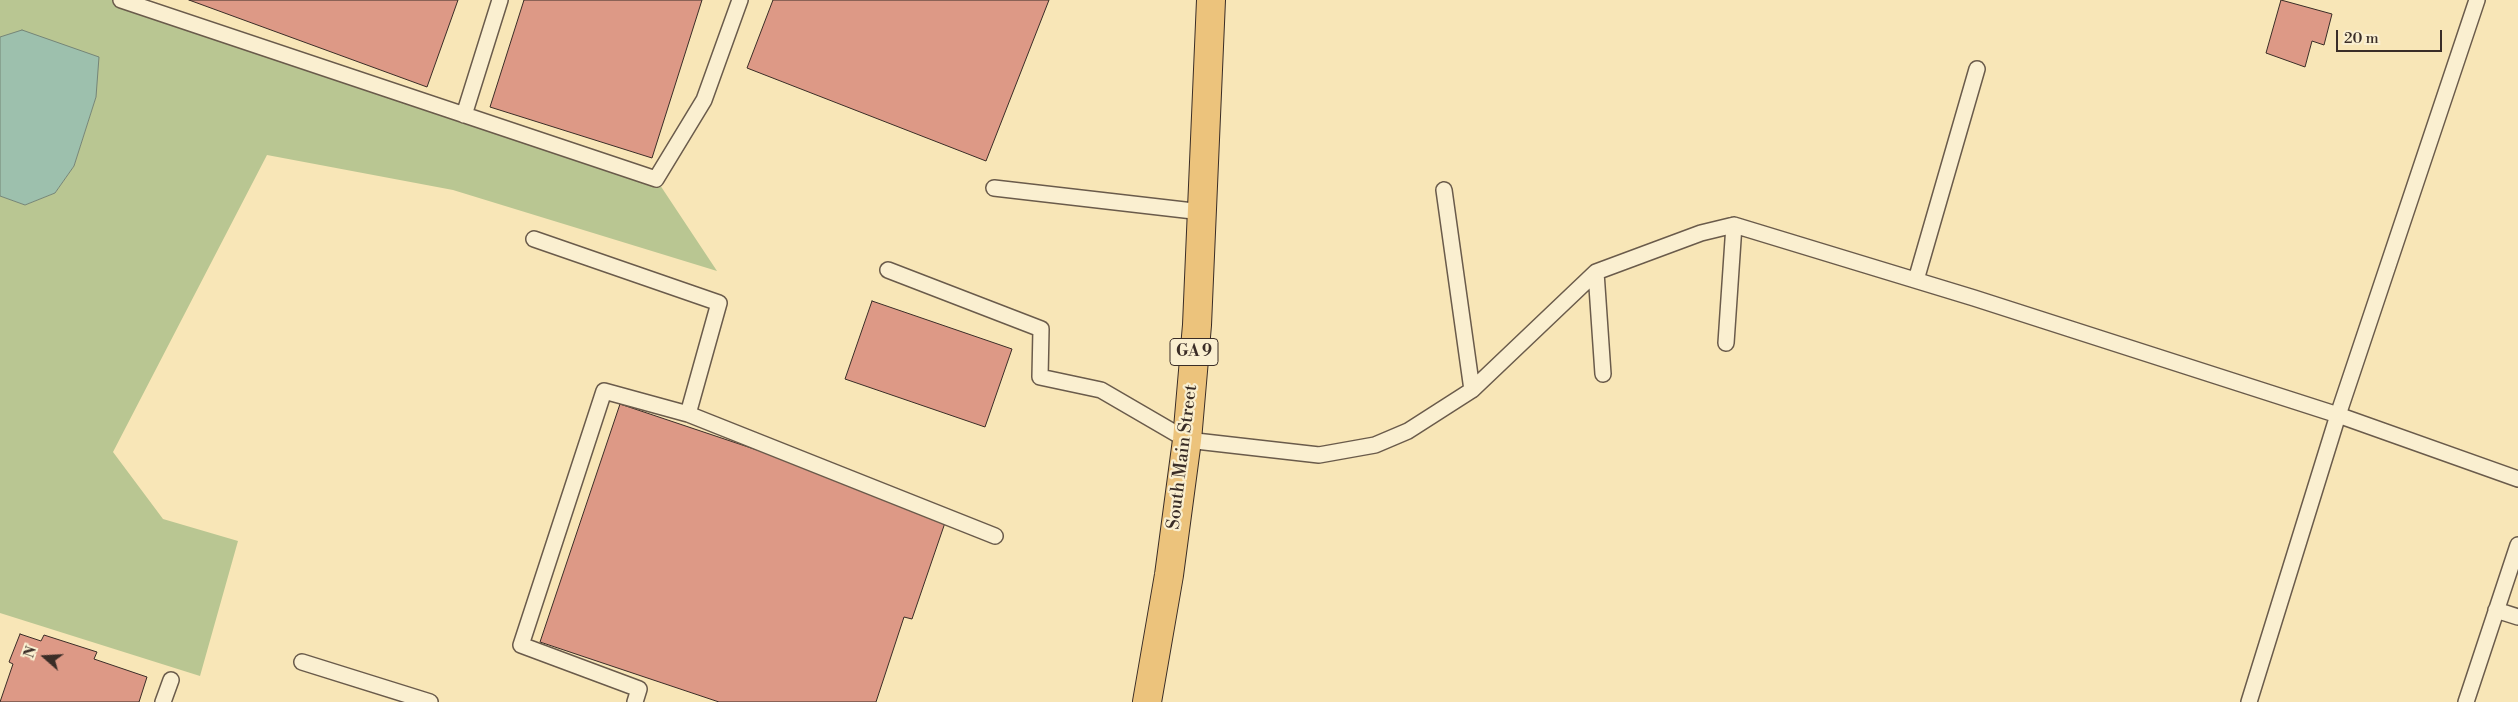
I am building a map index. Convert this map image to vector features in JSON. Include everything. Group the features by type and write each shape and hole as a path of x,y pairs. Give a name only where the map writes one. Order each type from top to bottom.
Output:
{"highway":[{"name":"South Main Street","path":"1147,702 1169,575 1187,440 1197,325 1211,0"}],"lane":[{"path":"122,0 656,179 704,100 740,0"},
{"path":"464,115 500,0"},
{"path":"2249,702 2338,415 2477,0"},
{"path":"1916,280 1977,69"},
{"path":"994,188 1202,212"},
{"path":"1444,190 1472,390"},
{"path":"888,270 1041,329 1040,377 1101,390 1187,440 1319,455 1366,447 1408,431 1472,390 1596,272 1701,233 1734,225 1916,280 2338,415 2518,479"},
{"path":"1726,344 1734,225"},
{"path":"534,239 720,303 688,414"},
{"path":"1596,272 1603,374"},
{"path":"635,702 639,689 521,645 604,391 688,414 995,536"},
{"path":"2466,702 2518,545"},
{"path":"2496,610 2518,618"},
{"path":"302,662 430,702"},
{"path":"163,702 171,680"}],"green space":[{"path":"0,0 121,0 656,179 717,271 453,190 267,155 113,452 163,519 238,541 200,676 0,613 0,196 25,205 55,193 74,166 96,97 22,31 0,37"}],"shaded area":[{"path":"22,30 99,57 96,97 74,166 55,193 25,205 0,196 0,37"}],"building":[{"path":"189,0 458,0 427,87"},
{"path":"524,0 702,0 652,158 490,107"},
{"path":"773,0 1049,0 986,161 747,68"},
{"path":"2281,0 2332,14 2324,45 2312,41 2305,67 2266,53"},
{"path":"872,301 1012,349 985,427 845,379"},
{"path":"620,404 948,514 912,619 904,617 876,702 719,702 540,642"},
{"path":"20,634 41,641 44,635 97,652 94,659 147,677 139,702 0,702 13,664 9,662"}]}
